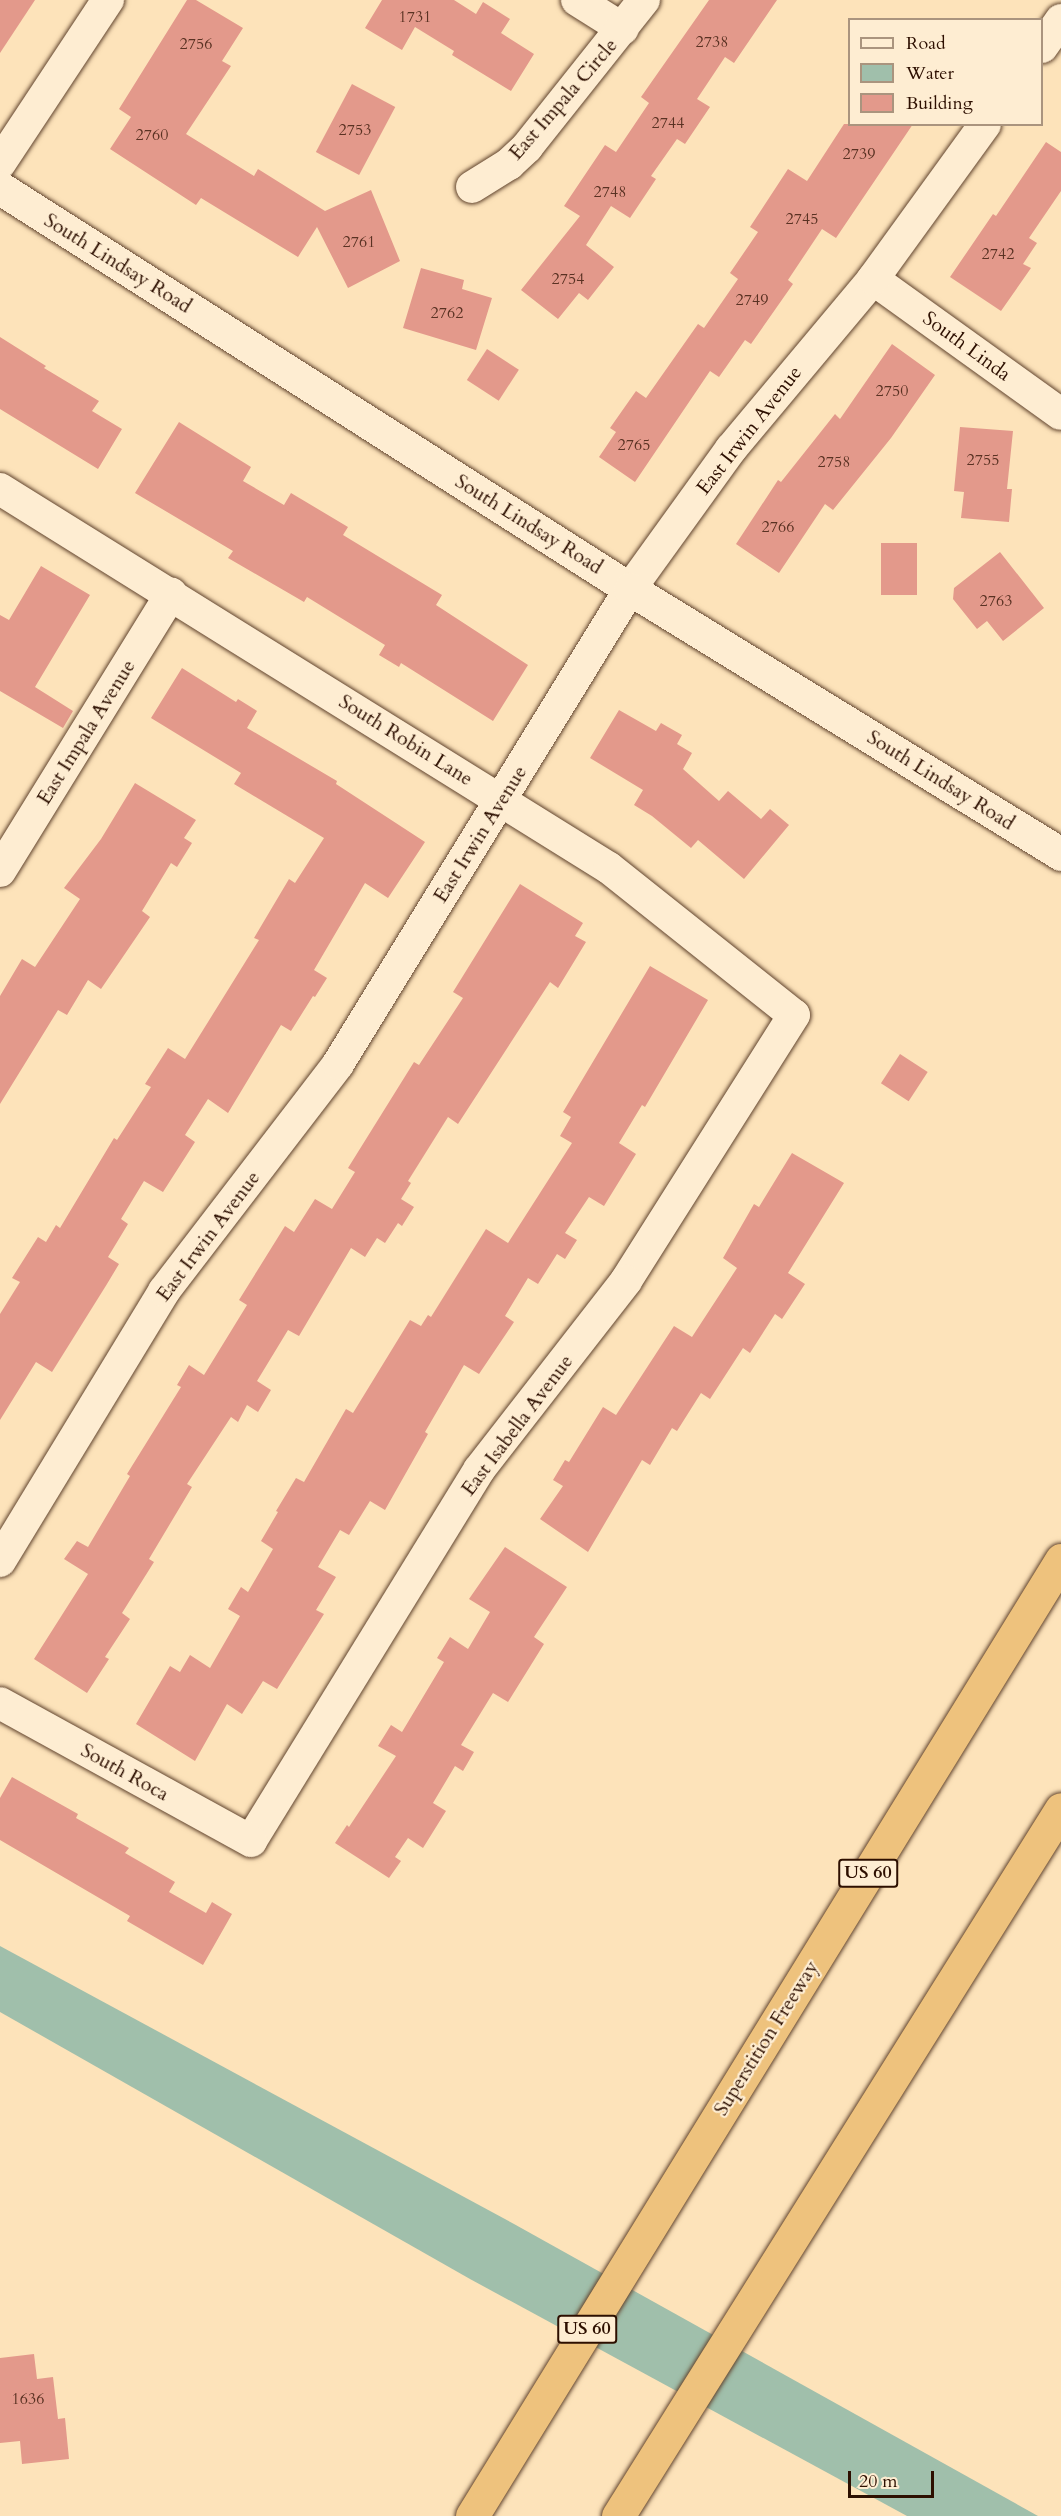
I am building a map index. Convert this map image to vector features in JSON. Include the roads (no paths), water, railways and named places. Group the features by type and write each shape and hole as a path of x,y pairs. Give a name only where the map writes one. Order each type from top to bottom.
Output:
{"highway":[{"name":"Superstition Freeway","path":"472,2516 1061,1560"},
{"path":"618,2516 1061,1809"}],"main road":[{"name":"South Lindsay Road","path":"0,188 630,589 1061,854"}],"street":[{"path":"0,163 108,0"},
{"path":"577,0 623,29 644,0"},
{"path":"1043,44 1061,21"},
{"name":"East Impala Circle","path":"472,187 508,164 527,147 623,29"},
{"name":"East Irwin Avenue","path":"0,1561 164,1291 338,1064 630,589 731,449 873,279 984,126"},
{"name":"South Linda","path":"873,279 1061,414"},
{"name":"South Robin Lane","path":"0,489 609,868 794,1015"},
{"name":"East Impala Avenue","path":"0,871 171,594"},
{"name":"East Isabella Avenue","path":"251,1841 479,1470 626,1281 794,1015"},
{"name":"South Roca","path":"0,1703 251,1841"}],"water":[{"path":"0,1946 514,2224 1038,2516 907,2516 470,2279 0,2012"}]}
